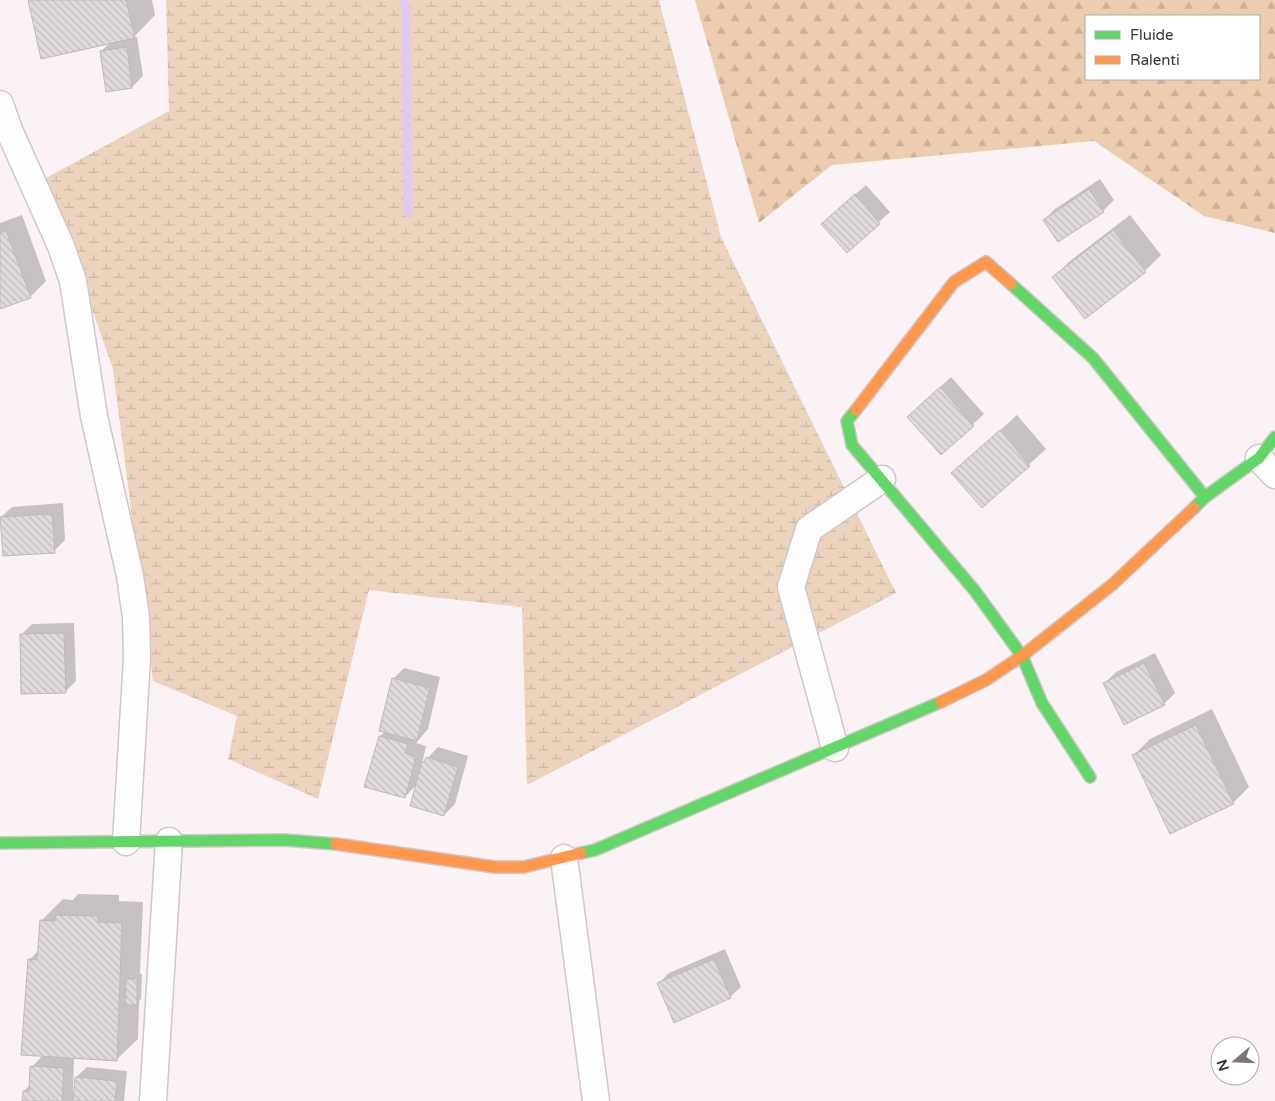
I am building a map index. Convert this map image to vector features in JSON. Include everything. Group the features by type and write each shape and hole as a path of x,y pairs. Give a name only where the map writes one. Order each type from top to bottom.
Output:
{"street":[{"path":"0,104 9,130 61,246 72,281 94,416 130,576 136,617 137,658 126,842"},
{"path":"1090,777 1042,703 1022,656 975,591 852,445 847,421 954,282 986,262 1093,358 1205,497"},
{"path":"0,843 284,840 323,842 495,867 524,867 595,850 953,697 986,680 1022,656 1113,584 1205,497 1267,466 1275,437"},
{"path":"835,748 791,587 809,529 882,479"},
{"path":"152,1101 168,841"},
{"path":"564,858 596,1101"}],"green space":[{"path":"166,0 659,0 721,237 896,593 527,785 522,607 369,590 318,799 228,759 237,716 153,681 113,369 46,178 169,111"},
{"path":"695,0 1275,0 1275,233 1204,216 1094,141 832,165 759,223"}],"building":[{"path":"28,0 126,0 135,38 41,59"},
{"path":"127,47 132,88 106,92 100,51"},
{"path":"1089,189 1104,212 1058,242 1043,220"},
{"path":"855,194 880,224 847,253 821,224"},
{"path":"1113,230 1146,272 1085,319 1052,277"},
{"path":"6,231 31,298 0,309 0,233"},
{"path":"940,387 974,426 941,455 907,417"},
{"path":"1000,430 1030,466 982,508 951,473"},
{"path":"52,514 55,553 3,556 0,517"},
{"path":"64,633 66,693 21,694 20,634"},
{"path":"1144,663 1165,705 1124,725 1103,683"},
{"path":"392,678 430,688 417,741 379,731"},
{"path":"1196,725 1234,804 1170,834 1132,755"},
{"path":"379,736 408,744 405,753 416,757 405,798 364,787"},
{"path":"426,757 458,767 444,816 410,806 422,761 424,762"},
{"path":"56,915 98,916 98,922 122,923 117,1061 21,1055 28,959 37,960 40,920 55,921"},
{"path":"714,959 731,998 674,1023 657,983"},
{"path":"126,979 137,979 137,1005 125,1005"},
{"path":"30,1066 64,1068 62,1101 22,1101 23,1091 29,1091"},
{"path":"75,1077 117,1081 115,1101 73,1101"}],"waterway":[{"path":"404,0 406,7 408,213"}],"traffic: fast":[{"path":"1011,284 1093,358 1205,497"},
{"path":"856,410 847,421 852,445 975,591 1022,656 1042,703 1090,777"},
{"path":"1194,508 1205,497 1259,458 1275,437"},
{"path":"581,853 595,850 941,702"},
{"path":"0,843 284,840 336,844"}],"traffic: slow":[{"path":"856,410 954,282 986,262 1011,284"},
{"path":"941,702 986,680 1022,656 1113,584 1194,508"},
{"path":"336,844 495,867 524,867 581,853"}]}
